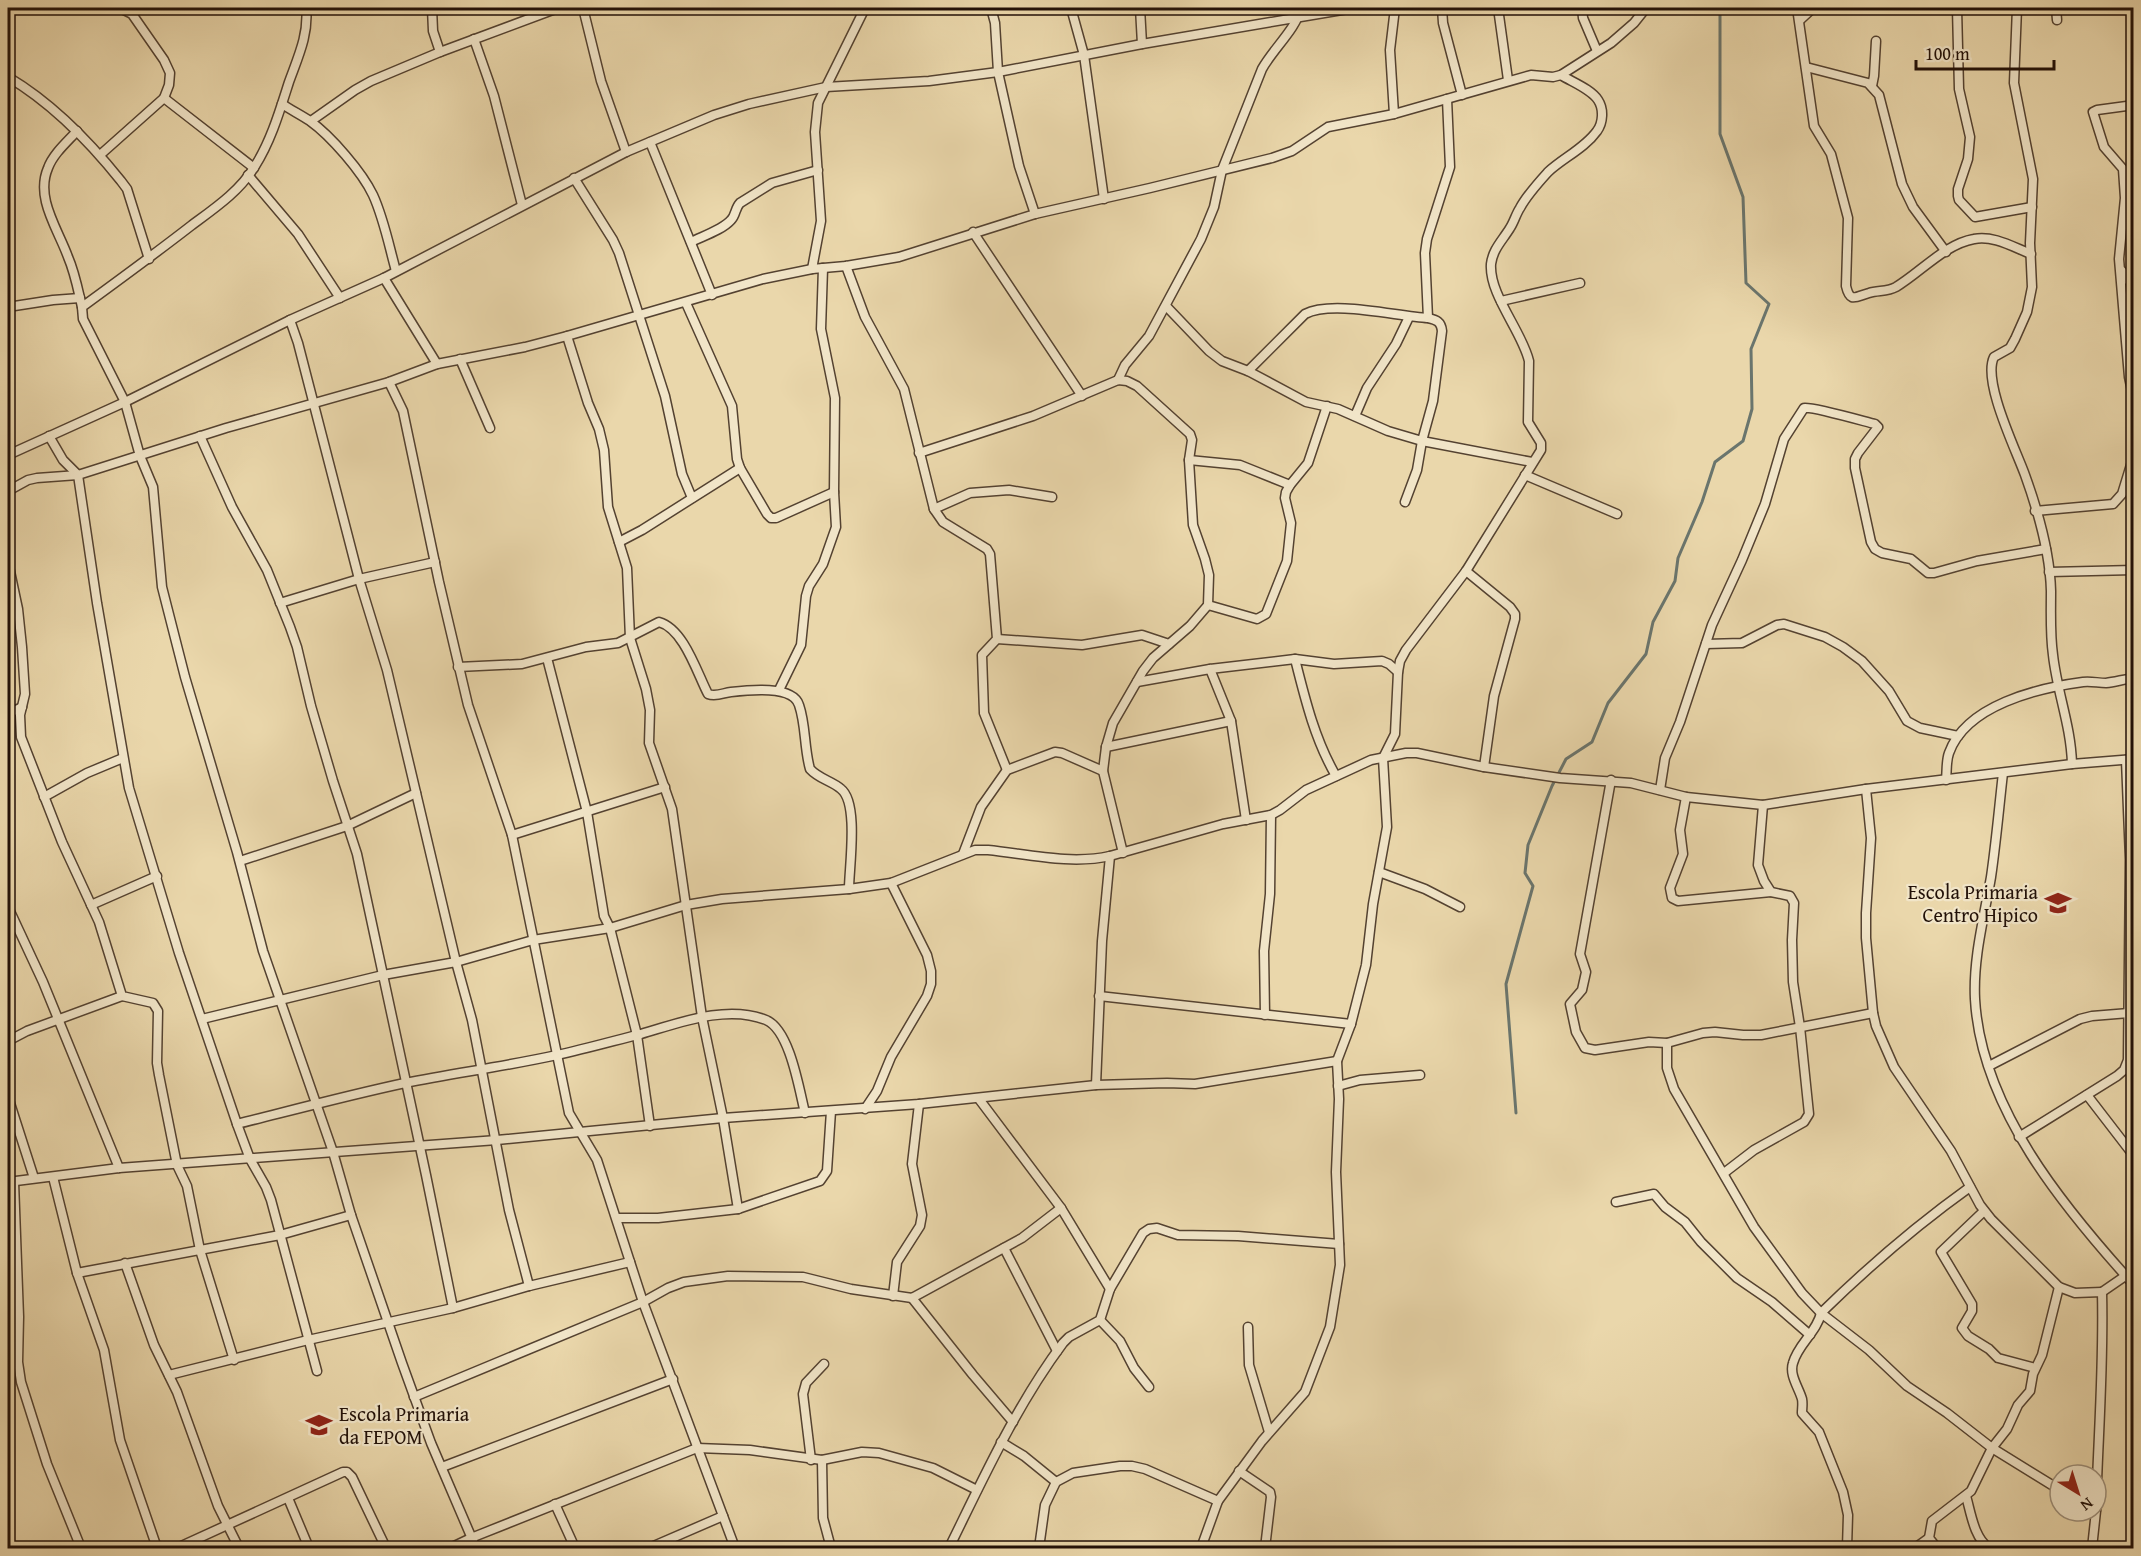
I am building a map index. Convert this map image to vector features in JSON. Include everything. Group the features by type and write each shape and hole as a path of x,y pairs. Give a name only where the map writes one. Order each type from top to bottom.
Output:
{"street":[{"path":"100,155 164,98 169,85 170,73 164,60 132,14 120,8"},
{"path":"8,307 53,300 81,303 149,258 228,197 254,168 263,152 282,104 306,30 306,8"},
{"path":"432,8 434,31 440,52"},
{"path":"311,122 355,90 440,52 558,8"},
{"path":"583,8 601,81 626,152"},
{"path":"812,269 821,221 816,117 818,103 865,8"},
{"path":"991,8 995,22 998,72 1019,166 1035,214"},
{"path":"1071,8 1084,55 1104,199"},
{"path":"1140,8 1142,44"},
{"path":"8,455 125,402 290,320 384,278 626,152 714,115 749,104 826,87 929,81 998,72 1300,12 1354,8"},
{"path":"1394,114 1390,50 1395,8"},
{"path":"1442,8 1443,23 1462,95"},
{"path":"1498,8 1508,80"},
{"path":"1582,8 1583,18 1597,51"},
{"path":"8,490 37,478 78,475 200,436 389,382 437,364 525,347 686,303 763,279 812,269 898,257 1035,214 1272,158 1292,151 1328,127 1394,114 1508,80 1539,74 1554,77 1561,75 1625,31 1646,8"},
{"path":"1797,8 1814,126 1831,154 1848,218 1845,286 1848,294 1856,298 1873,291 1893,288 1960,243 1983,238 2031,254"},
{"path":"1800,21 1813,8"},
{"path":"1957,8 1959,89 1970,137 1968,159 1958,189 1959,200 1974,217 2032,207"},
{"path":"2017,8 2014,82 2033,179 2032,287 2027,312 2015,339 2010,348 1994,357 1991,368 2000,412 2026,476 2046,549 2051,591 2051,643 2070,734 2072,764"},
{"path":"2056,8 2057,20"},
{"path":"1118,380 1125,365 1149,336 1208,224 1222,170 1262,69 1300,12"},
{"path":"474,39 494,96 522,205"},
{"path":"1872,86 1876,41"},
{"path":"1806,67 1868,83 1879,95 1902,184 1908,198 1946,252"},
{"path":"1201,1548 1218,1501 1269,1432 1305,1392 1330,1327 1338,1284 1340,1244 1336,1172 1337,1061 1366,965 1373,904 1388,820 1383,758 1395,734 1400,661 1466,571 1541,450 1541,443 1528,422 1529,361 1527,352 1501,302 1492,276 1491,265 1497,244 1511,227 1520,208 1538,183 1597,131 1602,121 1598,100 1591,93 1561,75"},
{"path":"8,77 28,90 77,131 127,189 149,258"},
{"path":"164,98 254,168"},
{"path":"1428,318 1425,253 1450,167 1447,99"},
{"path":"282,104 311,122 344,154 372,194 396,271"},
{"path":"2133,105 2093,112 2104,147 2123,169 2125,198 2120,268 2133,400"},
{"path":"77,131 56,154 48,167 44,180 46,204 68,256 88,331 125,402 140,456 149,475 156,500 162,587 188,687 240,861 263,951 333,1152 351,1215 414,1397 476,1548"},
{"path":"650,142 712,295"},
{"path":"691,242 727,223 734,216 740,203 772,183 818,170"},
{"path":"248,175 297,234 340,298"},
{"path":"574,178 613,240 665,396 682,474 692,498"},
{"path":"973,232 1082,396"},
{"path":"846,266 865,317 904,389 934,509 943,522 987,549 990,554 997,639 982,655 984,713 1007,770"},
{"path":"779,690 801,645 809,586 823,564 837,527 834,492 835,398 822,340 823,268"},
{"path":"2120,268 2133,289"},
{"path":"384,278 437,364"},
{"path":"1501,302 1580,283"},
{"path":"686,303 732,406 740,468 767,514 771,518 776,518 834,492"},
{"path":"1166,306 1209,351 1230,366 1248,371 1306,402 1327,406 1388,431 1422,441 1533,462"},
{"path":"1248,371 1305,314 1313,310 1359,310 1437,321 1442,331 1433,401 1417,470 1405,502"},
{"path":"1355,416 1367,388 1400,337 1410,317"},
{"path":"290,320 359,579 387,670 456,962 472,1020 509,1210 529,1286"},
{"path":"567,336 604,450 608,507 629,581 630,638 648,699 649,742 672,809 702,1017 723,1118 738,1209"},
{"path":"460,359 490,428"},
{"path":"919,453 1020,421 1118,380 1137,386 1190,434 1192,440 1189,460 1193,525 1209,574 1208,605 1190,626 1148,664 1118,713 1107,747 1104,771 1123,853"},
{"path":"389,382 403,411 468,705 512,835 569,1113 593,1151 643,1302 735,1548"},
{"path":"1208,605 1257,619 1266,614 1287,561 1291,523 1285,498 1290,485 1308,463 1327,406"},
{"path":"1660,790 1665,758 1680,722 1712,625 1765,504 1784,439 1801,411 1810,406 1875,424 1878,427 1858,453 1855,468 1871,542 1875,549 1882,553 1911,559 1928,573 1934,573 1977,561 2046,549"},
{"path":"49,436 63,460 78,475 97,603 129,788 179,953 237,1124 250,1159 266,1187 317,1371"},
{"path":"200,436 232,507 260,556 297,647 311,706 362,872 453,1308"},
{"path":"2035,510 2113,504 2122,494 2133,455"},
{"path":"1189,460 1240,465 1290,485"},
{"path":"619,542 740,468"},
{"path":"1525,475 1617,514"},
{"path":"934,509 970,493 1009,490 1052,497"},
{"path":"8,562 18,609 22,647 25,694 20,721 21,737 62,842 106,942 122,996"},
{"path":"280,603 359,579 435,562"},
{"path":"2049,572 2133,570"},
{"path":"1466,571 1510,607 1515,614 1494,696 1484,767"},
{"path":"458,667 522,664 586,647 618,643 659,622 678,635 708,694 712,696 729,692 779,690 794,696 800,705 810,769 841,789 849,801 851,825 849,889"},
{"path":"1706,644 1742,643 1777,625 1784,624 1825,637 1862,661 1889,691 1907,721 1920,728 1958,736"},
{"path":"997,639 1082,645 1142,635 1169,644"},
{"path":"547,658 587,812 604,915 610,928 637,1035 650,1126"},
{"path":"1137,682 1210,669 1295,659 1334,664 1382,661 1398,672"},
{"path":"1295,659 1306,702 1325,756 1336,776"},
{"path":"1210,669 1231,721 1246,820"},
{"path":"1946,780 1949,752 1958,736 1971,722 1995,705 2059,686 2084,682 2106,683 2133,678"},
{"path":"8,714 22,707"},
{"path":"1107,747 1231,721"},
{"path":"963,854 981,807 1007,770 1055,752 1104,771"},
{"path":"202,1019 383,975 456,962 533,940 610,928 686,905 722,899 849,889 891,883 919,874 963,854 988,850 1093,860 1223,824 1271,815 1306,790 1371,760 1417,753 1484,767 1560,778 1611,780 1686,797 1763,805 1866,789 2130,759 2132,859 2128,1060 2124,1070 2019,1137"},
{"path":"44,797 87,773 123,758"},
{"path":"2003,773 1991,875 1976,966 1975,999 1978,1026 2001,1099 2019,1137 2063,1200 2133,1285"},
{"path":"1611,780 1580,954 1586,972 1582,990 1570,1004 1576,1032 1585,1048 1595,1050 1649,1042 1667,1043 1702,1033 1715,1032 1761,1035 1873,1013"},
{"path":"512,835 665,787"},
{"path":"1866,789 1871,838 1866,938 1873,1013 1876,1026 1897,1073 1951,1151 1984,1211 2059,1287 2075,1293 2102,1292 2133,1270"},
{"path":"240,861 348,826 416,793"},
{"path":"1686,797 1680,830 1683,854 1670,888 1672,898 1678,901 1771,892 1790,896 1794,903 1793,982 1800,1027 1808,1118 1754,1150 1724,1173"},
{"path":"1763,805 1758,865 1771,892"},
{"path":"1264,1015 1263,951 1270,894 1271,815"},
{"path":"1096,1085 1099,996 1110,856"},
{"path":"1379,872 1425,889 1460,907"},
{"path":"91,905 157,876"},
{"path":"865,1109 882,1081 891,1057 927,996 931,984 927,955 891,883"},
{"path":"8,907 11,922 43,982 119,1168"},
{"path":"8,1041 27,1031 122,996 153,1003 158,1011 158,1063 177,1165 187,1186 200,1250 234,1360"},
{"path":"1099,996 1350,1024"},
{"path":"1989,1066 2080,1019 2129,1013"},
{"path":"237,1124 406,1083 557,1055 702,1017 735,1014 768,1020 778,1030 788,1052 805,1113"},
{"path":"1667,1043 1667,1068 1674,1089 1754,1227 1802,1293 1821,1313 1869,1350 1907,1386 1992,1448 2048,1483"},
{"path":"81,1548 47,1464 21,1382 18,1362 18,1310 10,1182 119,1168 496,1140 723,1118 865,1109 979,1099 1096,1085 1195,1084 1337,1061"},
{"path":"1338,1086 1359,1080 1420,1075"},
{"path":"2087,1095 2133,1156"},
{"path":"8,1097 34,1178"},
{"path":"979,1099 1061,1208 1110,1289"},
{"path":"893,1296 897,1262 920,1226 922,1215 912,1164 919,1104"},
{"path":"616,1218 658,1218 738,1209 820,1181 827,1172 831,1111"},
{"path":"53,1177 77,1273 104,1350 120,1440 157,1548"},
{"path":"1847,1548 1848,1515 1843,1492 1820,1432 1802,1413 1803,1401 1791,1370 1796,1354 1819,1322 1821,1313 1862,1273 1910,1232 1970,1186"},
{"path":"1616,1202 1656,1195 1665,1207 1685,1222 1701,1242 1737,1278 1772,1302 1810,1335"},
{"path":"414,1397 643,1302 684,1282 728,1276 803,1277 912,1298 1032,1232 1061,1208"},
{"path":"1984,1211 1941,1252 1972,1304 1972,1311 1962,1328 1968,1336 1989,1349 1998,1358 2035,1368"},
{"path":"77,1273 280,1235 351,1215"},
{"path":"949,1548 1013,1422 1057,1351 1069,1337 1100,1320 1110,1289 1143,1233 1157,1228 1178,1235 1238,1236 1340,1244"},
{"path":"1004,1248 1057,1351"},
{"path":"169,1375 308,1340 453,1308 529,1286 630,1262"},
{"path":"125,1263 154,1345 181,1403 214,1496 239,1548"},
{"path":"1915,1548 1929,1538 1932,1521 1966,1496 1976,1483 1992,1448 2007,1429 2018,1406 2030,1391 2035,1368 2042,1355 2059,1287"},
{"path":"2098,1463 2104,1335 2102,1292"},
{"path":"912,1298 1013,1422"},
{"path":"1100,1320 1120,1341 1134,1368 1149,1387"},
{"path":"1248,1327 1248,1365 1269,1432"},
{"path":"811,1460 803,1394 806,1383 824,1364"},
{"path":"442,1467 673,1379"},
{"path":"1001,1442 1024,1456 1056,1482"},
{"path":"450,1548 697,1448 750,1450 811,1460 862,1452 879,1454 933,1468 977,1490"},
{"path":"822,1460 824,1518 831,1548"},
{"path":"1040,1548 1045,1505 1056,1482 1073,1473 1132,1466 1218,1501"},
{"path":"1239,1471 1270,1492 1266,1548"},
{"path":"177,1548 343,1472 347,1472 352,1477 386,1548"},
{"path":"1966,1496 1978,1535 1982,1544 1989,1548"},
{"path":"288,1498 309,1548"},
{"path":"555,1504 575,1548"},
{"path":"649,1548 723,1516"},
{"path":"2091,1548 2094,1523"},
{"path":"1929,1538 1937,1548"}],"waterway":[{"path":"1516,1113 1506,984 1533,886 1525,873 1528,845 1552,786 1566,759 1592,742 1608,703 1646,654 1653,622 1675,581 1678,558 1702,502 1715,462 1743,441 1752,409 1751,349 1769,304 1746,283 1743,197 1720,134 1720,8"}],"place":[{"name":"Escola Primaria Centro Hipico","path":"2058,903"},
{"name":"Escola Primaria da FEPOM","path":"319,1425"}]}
